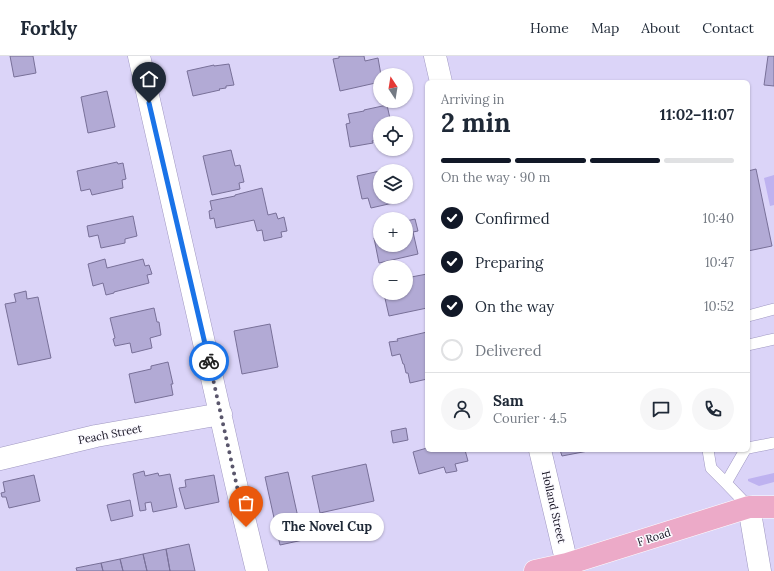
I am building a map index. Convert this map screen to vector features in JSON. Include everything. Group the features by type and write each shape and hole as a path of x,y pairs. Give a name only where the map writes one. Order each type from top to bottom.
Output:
{"main road":[{"name":"F Road","path":"535,571 567,564 749,507 774,507"}],"street":[{"path":"139,56 257,571"},
{"path":"435,56 441,80"},
{"name":"Peach Street","path":"0,459 96,436 221,414"},
{"name":"Holland Street","path":"540,452 567,564"},
{"path":"749,507 760,571"}],"lane":[{"path":"750,315 774,309"},
{"path":"750,345 774,339"},
{"path":"750,448 774,442"},
{"path":"708,452 711,468 749,507"},
{"path":"726,483 744,452"}],"shaded area":[{"path":"774,175 774,205 770,206 764,178"},
{"path":"774,473 774,482 759,486 748,481 748,479"}],"building":[{"path":"10,56 33,56 36,73 14,77"},
{"path":"339,56 364,56 365,61 378,58 380,68 373,68 373,84 340,91 333,59 339,58"},
{"path":"768,56 774,56 774,86 764,85"},
{"path":"229,64 234,85 226,86 226,88 219,89 220,90 193,96 187,71 214,65"},
{"path":"107,91 115,127 88,133 81,97"},
{"path":"373,108 388,108 389,116 373,116 373,143 350,147 346,124 350,123 348,114"},
{"path":"231,150 235,166 240,165 244,182 239,183 240,189 212,195 203,156"},
{"path":"117,162 118,164 123,163 126,179 122,180 123,188 92,195 90,189 81,191 77,171"},
{"path":"756,169 772,246 750,251 750,170"},
{"path":"373,173 373,204 389,204 371,208 368,198 362,199 357,176"},
{"path":"262,188 268,215 276,213 278,219 284,217 287,231 281,232 282,237 264,241 262,230 257,231 254,220 216,228 214,218 210,219 209,211 212,210 210,201 235,196"},
{"path":"133,216 137,236 125,239 125,243 101,248 98,235 89,237 87,226"},
{"path":"413,219 415,219 418,231 413,232"},
{"path":"413,232 418,254 392,260 378,260 377,252 413,252"},
{"path":"105,259 107,268 143,259 145,266 149,265 152,274 147,275 149,283 106,295 103,283 93,286 88,264"},
{"path":"425,274 425,308 389,316 385,300 413,300 413,277"},
{"path":"26,291 27,299 38,297 51,358 18,365 5,304 16,302 14,294"},
{"path":"154,308 157,322 159,322 161,335 150,338 152,348 132,353 130,343 115,346 113,339 115,338 110,318"},
{"path":"270,324 278,367 242,374 234,331"},
{"path":"425,332 425,379 410,383 408,373 406,373 400,354 392,356 389,342 398,341 397,339"},
{"path":"168,362 173,384 171,384 173,395 135,403 129,374 151,369 151,366"},
{"path":"406,428 408,440 393,443 391,431"},
{"path":"425,449 425,452 466,452 468,461 455,464 457,471 446,473 444,467 419,474 413,452"},
{"path":"561,452 583,452 562,456"},
{"path":"366,464 374,501 320,513 312,476"},
{"path":"144,471 145,476 158,473 159,476 170,474 177,507 153,512 151,502 145,503 146,510 140,511 133,474"},
{"path":"288,472 303,540 280,545 265,477"},
{"path":"34,475 40,501 9,508 6,497 2,497 1,493 5,492 3,482"},
{"path":"214,475 219,502 185,509 179,488 186,487 185,480"},
{"path":"130,500 133,516 111,521 107,505"},
{"path":"189,544 195,571 170,571 166,549"},
{"path":"166,549 170,571 147,571 143,554"},
{"path":"143,554 147,571 123,571 120,559"},
{"path":"120,559 123,571 103,571 101,563"},
{"path":"101,563 103,571 77,571 76,568"}],"way so far":[{"path":"209,361 246,527"}],"place":[{"name":"The Novel Cup","path":"246,527"}],"route":[{"path":"149,103 209,361"}]}
